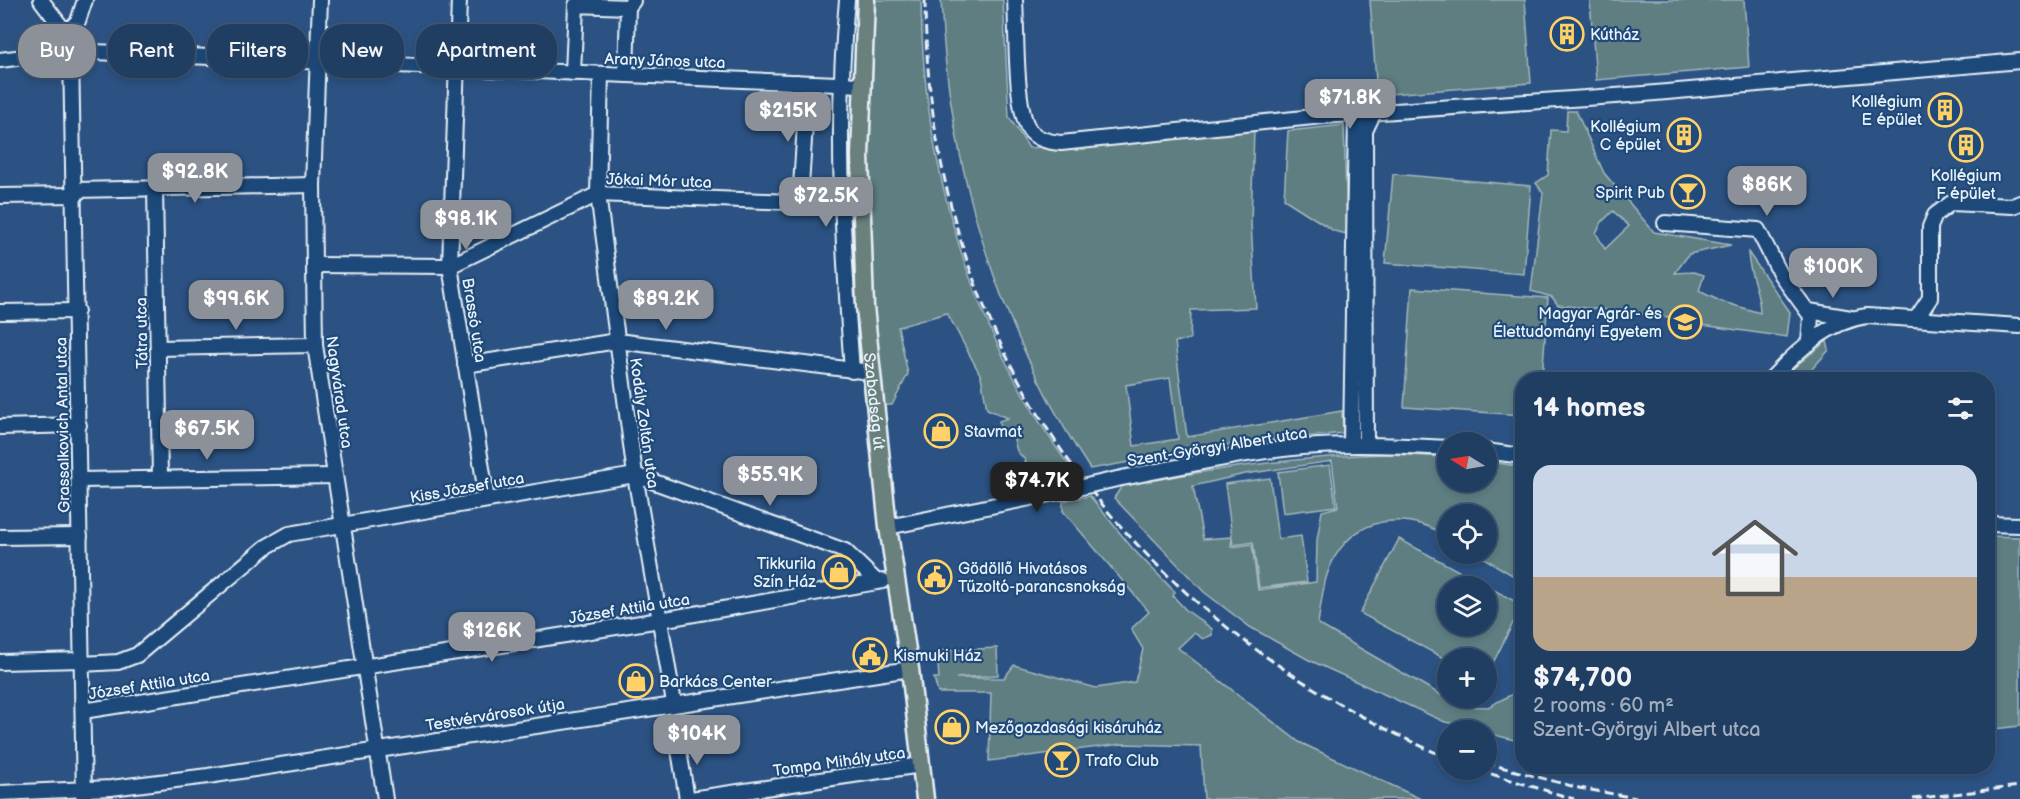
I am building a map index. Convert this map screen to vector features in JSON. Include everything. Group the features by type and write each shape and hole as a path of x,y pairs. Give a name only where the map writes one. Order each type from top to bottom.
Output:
{"main road":[{"name":"Szabadság út","path":"866,0 861,85 861,237 870,372 888,527 910,669 925,799"}],"street":[{"path":"41,0 59,24"},
{"path":"75,24 85,0"},
{"name":"Nagyvárad utca","path":"320,0 313,186 315,345 386,799"},
{"name":"Brassó utca","path":"458,24 459,0"},
{"name":"Szabadság út","path":"847,0 842,84 840,204 852,371"},
{"path":"1015,0 1020,101 1024,118 1030,130 1049,142 1374,112 1665,92 2020,61"},
{"path":"573,73 574,3 631,3 626,75"},
{"name":"Arany János utca","path":"96,52 416,66"},
{"name":"Arany János utca","path":"0,60 18,58"},
{"name":"Arany János utca","path":"557,72 861,85"},
{"name":"Kodály Zoltán utca","path":"601,74 598,194 635,475 674,703"},
{"name":"Grassalkovich Antal utca","path":"72,78 76,192 84,794"},
{"name":"Brassó utca","path":"455,78 450,266 486,500"},
{"path":"796,82 805,124 800,202"},
{"path":"1359,246 1365,131 1374,112"},
{"path":"1351,445 1358,402 1359,246 1356,114"},
{"path":"0,196 155,189 313,186"},
{"name":"Tátra utca","path":"155,189 160,477"},
{"name":"Jókai Mór utca","path":"314,265 450,266 598,194 840,204"},
{"path":"1941,321 1930,298 1930,227 1939,210 1951,203 2013,206 2020,203"},
{"path":"1665,223 1758,230 1781,275 1809,311 1812,320 1809,344"},
{"path":"1916,319 1930,298"},
{"path":"0,312 77,311"},
{"path":"1809,311 1851,318 1867,316 2020,326"},
{"path":"1779,372 1827,329 1851,318"},
{"path":"465,365 617,341 870,372"},
{"path":"158,348 315,345"},
{"path":"1358,402 1366,445"},
{"path":"0,427 79,425"},
{"name":"Szent-Györgyi Albert utca","path":"888,527 1247,454 1302,447 1351,445 1437,448"},
{"path":"1497,453 1515,455"},
{"name":"Kiss József utca","path":"0,662 118,662 137,655 281,537 301,531 635,475 845,551 877,582"},
{"path":"79,480 335,476"},
{"path":"1995,524 2019,525"},
{"path":"0,537 80,536"},
{"name":"József Attila utca","path":"83,711 660,620 895,579"},
{"name":"Testvérvárosok útja","path":"0,793 84,794 910,669"},
{"path":"677,738 687,799"},
{"name":"Tompa Mihály utca","path":"691,799 921,765"}],"green space":[{"path":"870,0 921,0 924,63 931,125 943,187 960,248 981,307 1007,364 1038,419 1073,471 1051,485 1034,486 1020,470 1026,461 1017,451 1013,436 1000,431 999,421 1008,418 987,409 981,376 947,313 898,327 908,374 892,405 880,405 868,302 865,105"},
{"path":"941,0 1003,0 1009,117 1029,148 1254,130 1251,223 1256,308 1191,310 1190,339 1175,342 1187,437 1342,411 1343,433 1227,445 1090,469 1057,416 1004,303 967,185 954,124","holes":["1170,378 1178,439 1134,446 1126,385"]},
{"path":"1370,0 1525,0 1531,83 1377,95"},
{"path":"1590,0 1744,0 1749,67 1596,80"},
{"path":"1567,111 1576,111 1604,173 1654,232 1731,245 1689,254 1675,273 1694,272 1704,275 1699,291 1720,301 1760,313 1748,252 1790,312 1787,337 1702,325 1697,320 1558,305 1552,297 1531,291 1543,193 1536,183 1548,175 1551,130 1566,131","holes":["1613,211 1629,226 1605,249 1596,233 1602,222"]},
{"path":"1344,125 1347,234 1334,231 1284,199 1288,131"},
{"path":"1393,174 1531,186 1524,274 1385,263"},
{"path":"1412,288 1548,298 1543,372 1515,372 1515,415 1404,407"},
{"path":"1827,341 1829,350 1809,372 1788,372"},
{"path":"1355,455 1437,456 1437,492 1497,492 1497,463 1515,466 1515,577 1494,564 1497,564 1497,504 1437,504 1437,531 1410,522 1392,521 1374,524 1359,531 1345,543 1334,558 1326,578 1318,624 1437,693 1437,708 1497,708 1497,702 1515,693 1515,740 1497,736 1497,720 1441,720 1309,660 1250,627 1204,592 1114,498 1122,486 1255,464","holes":["1332,461 1338,507 1322,511 1317,540 1316,582 1258,590 1252,544 1231,547 1232,538 1233,545 1253,542 1259,588 1307,582 1301,536 1278,539 1270,478 1225,484 1232,537 1203,539 1193,486 1245,474"]},
{"path":"1330,465 1336,506 1283,513 1278,472"},
{"path":"1090,496 1133,549 1175,592 1173,596 1186,610 1212,629 1212,635 1203,639 1194,633 1178,648 1299,742 1421,799 1204,799 1201,746 1122,744 989,761 991,693 938,693 934,678 939,678 937,651 997,648 998,675 956,678 1004,678 1014,665 1096,688 1135,682 1143,649 1131,629 1149,612 1063,511 1063,501"},
{"path":"1995,536 2020,537 2020,726 1995,729"},
{"path":"1399,539 1437,559 1437,564 1446,564 1468,576 1437,576 1437,636 1497,636 1497,592 1515,601 1515,619 1497,655 1497,648 1437,648 1437,655 1360,613"}],"railway":[{"path":"925,0 935,128 963,247 1008,358 1068,460 1143,551 1232,632 1334,701 1437,752"},
{"path":"1497,766 1515,771"},
{"path":"1527,774 1579,788 1642,799"},
{"path":"1497,776 1574,799"},
{"path":"1913,799 2020,786"}],"place":[{"name":"Kútház","path":"1567,34"},
{"name":"Kollégium E épület","path":"1945,110"},
{"name":"Kollégium C épület","path":"1684,135"},
{"name":"Kollégium F épület","path":"1966,145"},
{"name":"Spirit Pub","path":"1688,192"},
{"name":"Magyar Agrár- és Élettudományi Egyetem","path":"1685,322"},
{"name":"Stavmat","path":"941,431"},
{"name":"Tikkurila Szín Ház","path":"839,572"},
{"name":"Gödöllő Hivatásos Tűzoltó-parancsnokság","path":"935,577"},
{"name":"Kismuki Ház","path":"870,655"},
{"name":"Barkács Center","path":"636,681"},
{"name":"Mezőgazdasági kisáruház","path":"952,727"},
{"name":"Trafo Club","path":"1062,760"}]}
